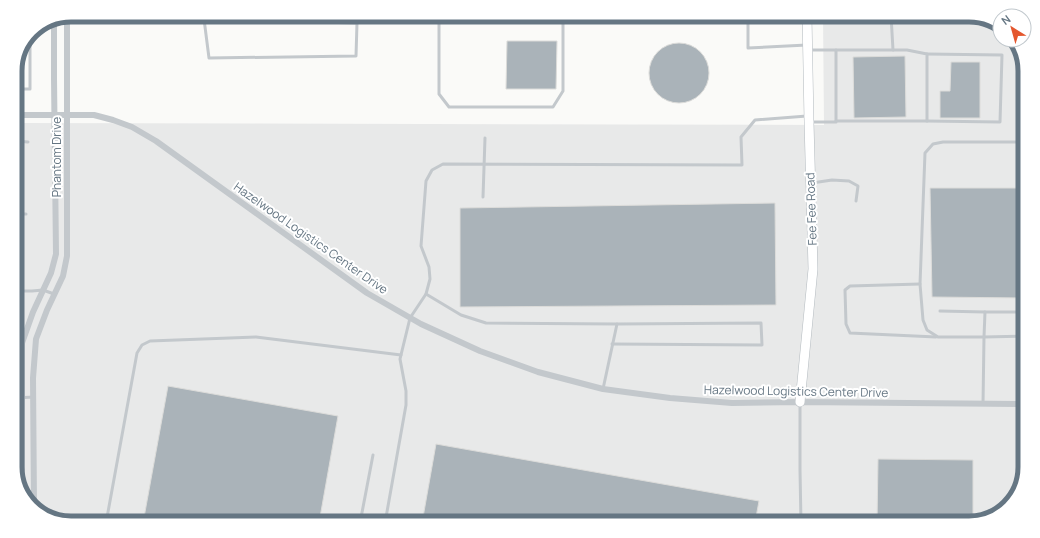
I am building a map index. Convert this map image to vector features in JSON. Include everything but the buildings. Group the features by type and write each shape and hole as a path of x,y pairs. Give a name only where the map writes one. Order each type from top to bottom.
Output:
{"street":[{"name":"Phantom Drive","path":"34,499 34,396 36,338 63,276 67,256 67,22"},
{"name":"Fee Fee Road","path":"800,402 813,269 808,119 807,22"},
{"name":"Phantom Drive","path":"22,343 33,312 51,273 56,254 54,25"},
{"name":"Hazelwood Logistics Center Drive","path":"22,115 94,115 132,127 156,141 367,293 421,324 480,351 538,372 603,389 670,398 732,403 800,402 1018,404"}],"lane":[{"path":"204,22 209,58 356,56 358,23 320,22"},
{"path":"439,22 439,94 449,107 553,107 563,91 563,22"},
{"path":"387,516 406,405 406,391 400,359 410,318 426,294 430,279 429,267 422,246 426,181 432,170 443,164 742,165 742,137 755,120 808,119 836,121 1000,122 1002,54 927,54 907,50 836,50 808,47 748,48 748,22"},
{"path":"891,22 893,50"},
{"path":"22,89 30,89 30,44"},
{"path":"836,50 836,121"},
{"path":"927,54 927,121"},
{"path":"483,198 485,138"},
{"path":"22,142 28,142"},
{"path":"938,337 927,330 923,320 920,284 925,154 933,144 943,142 1018,142"},
{"path":"810,183 832,180 849,180 858,186 856,201"},
{"path":"920,284 850,286 845,290 846,324 850,333 938,337 1018,336"},
{"path":"22,291 44,290 54,294"},
{"path":"426,294 461,315 486,323 761,323 762,345 612,344"},
{"path":"940,311 1018,312"},
{"path":"983,404 985,312"},
{"path":"603,389 617,324"},
{"path":"107,516 137,353 142,345 150,341 256,337 401,355"},
{"path":"22,398 34,396"},
{"path":"800,402 801,516"},
{"path":"361,516 373,455"}],"shaded area":[{"path":"823,22 975,22 990,27 992,28 992,48 1012,48 1018,68 1018,467 1013,488 1001,504 988,512 975,516 71,516 50,511 39,504 30,494 22,470 22,123 824,125"}]}
